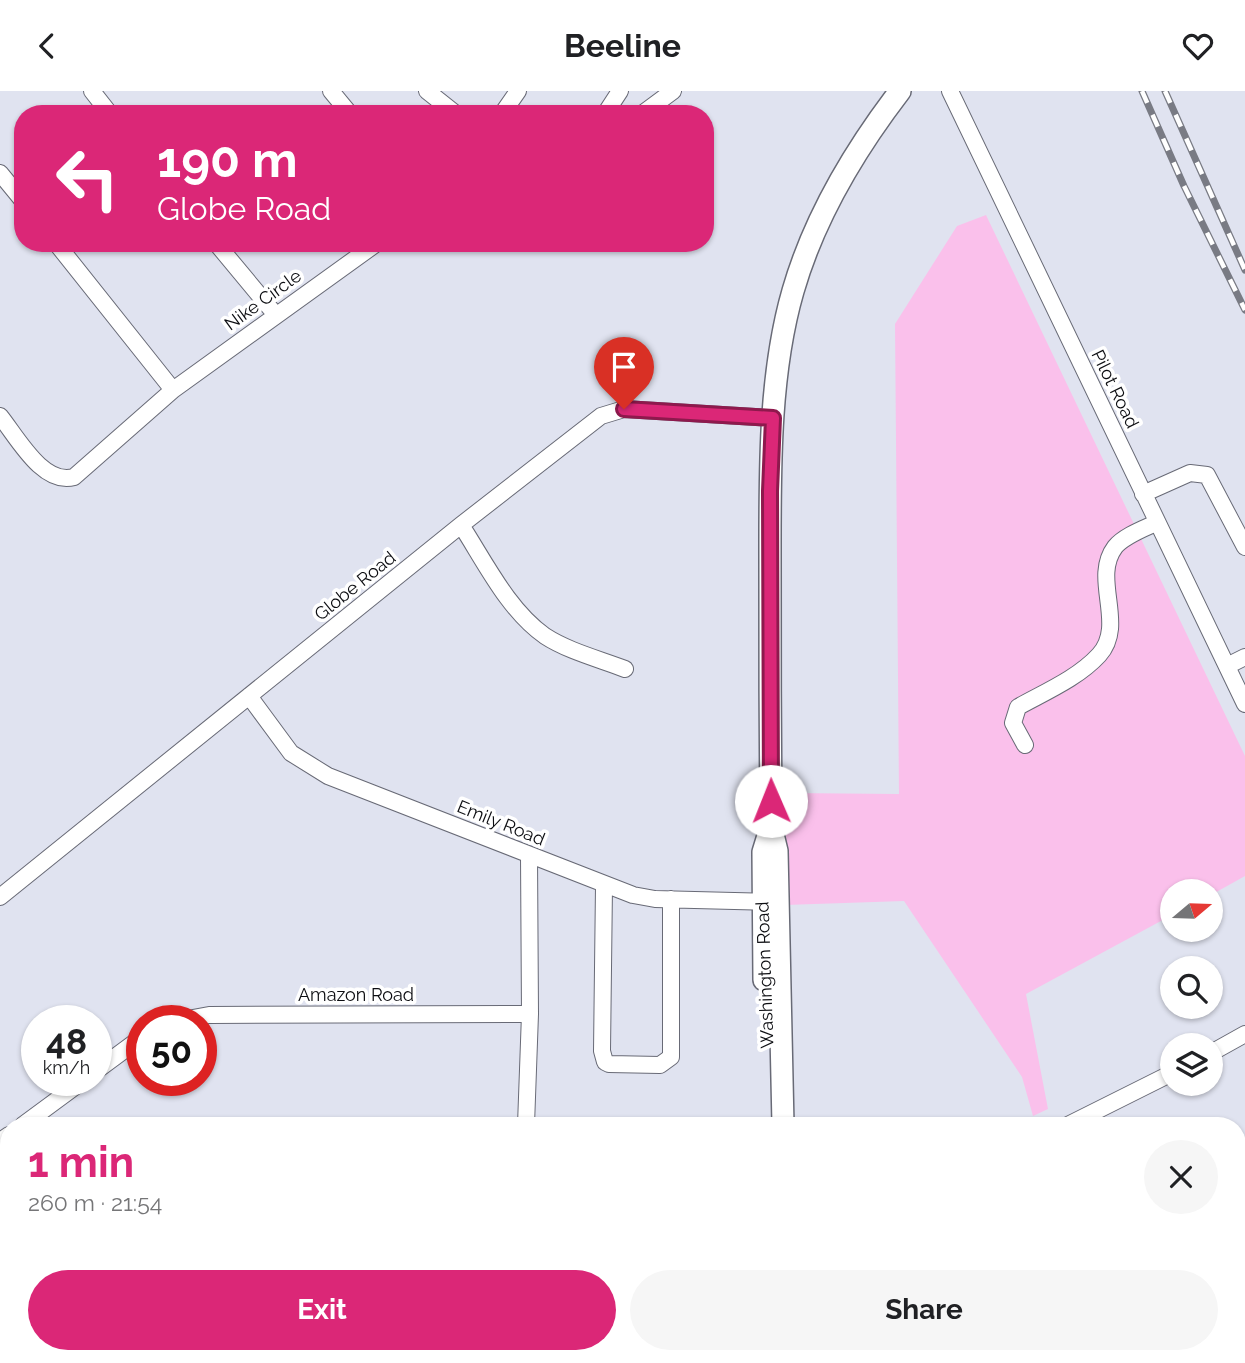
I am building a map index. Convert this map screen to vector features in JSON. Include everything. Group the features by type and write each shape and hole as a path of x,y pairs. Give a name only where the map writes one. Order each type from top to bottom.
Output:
{"main road":[{"name":"Washington Road","path":"770,1117 769,902 778,851 771,826 770,517 773,418 789,307 812,240 846,170 900,91"},
{"name":"Washington Road","path":"769,902 782,1117"}],"street":[{"path":"92,91 103,105"},
{"path":"331,91 343,105"},
{"path":"427,91 445,105"},
{"path":"654,105 673,91"},
{"name":"Pilot Road","path":"950,91 1245,704"},
{"path":"0,173 14,190"},
{"path":"63,252 173,390"},
{"path":"223,252 275,314"},
{"name":"Nike Circle","path":"0,416 39,465 58,479 70,479 83,471 173,390 364,252"},
{"name":"Globe Road","path":"0,897 461,525 610,411 624,409 773,418"},
{"path":"1143,494 1190,473 1207,475 1245,547"},
{"path":"1025,745 1013,723 1018,707 1072,677 1100,654 1110,632 1108,561 1116,546 1156,523"},
{"path":"461,525 506,594 529,623 547,637 625,669"},
{"path":"1227,666 1245,657"},
{"name":"Emily Road","path":"248,696 286,747 307,765 328,776 604,886 645,899 769,902"},
{"path":"526,1117 530,1014 529,856"},
{"path":"604,886 602,1051 605,1062 610,1064 660,1065 671,1057 671,899"},
{"name":"Amazon Road","path":"217,1016 530,1014"},
{"path":"1223,1046 1245,1034"},
{"path":"1084,1117 1160,1079"},
{"path":"34,1117 62,1096"}],"shaded area":[{"path":"986,215 1245,756 1245,876 1223,888 1223,879 1160,879 1160,921 1026,994 1048,1109 1033,1116 1022,1077 904,901 785,905 786,793 899,794 895,324 957,226"}],"railway":[{"path":"1142,91 1184,186 1245,310"},
{"path":"1165,91 1245,270"}],"route":[{"path":"624,409 773,418 770,491 771,801"}]}
